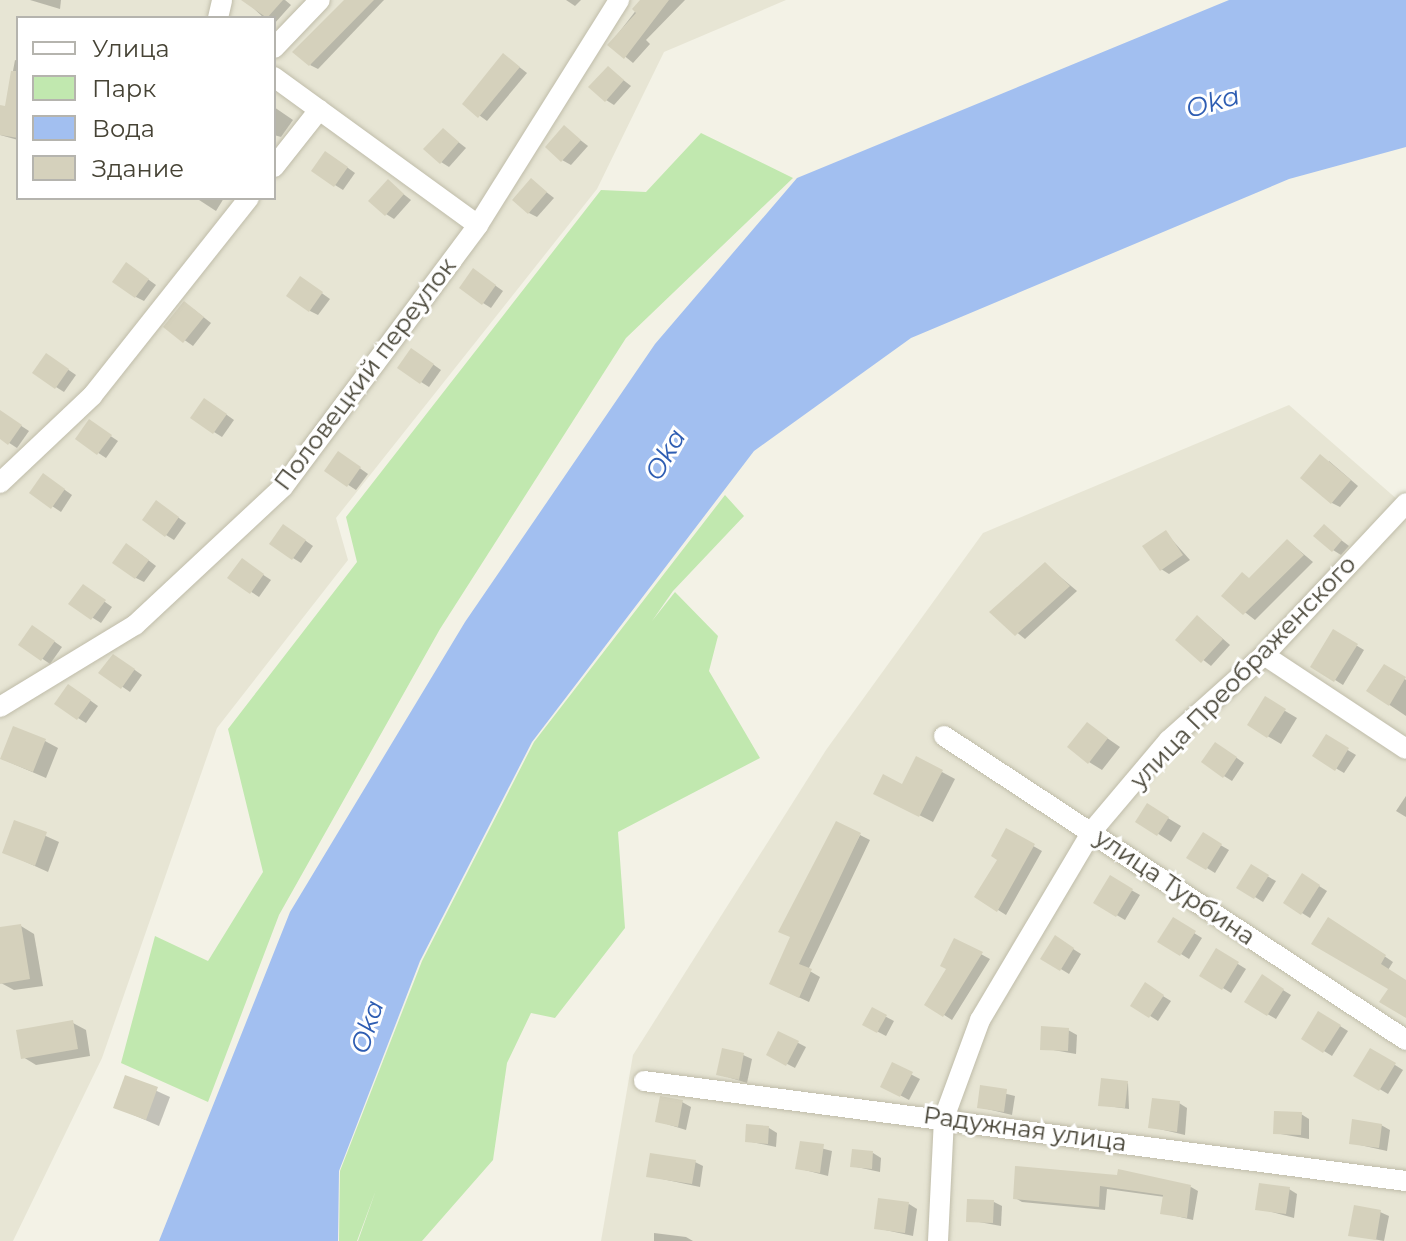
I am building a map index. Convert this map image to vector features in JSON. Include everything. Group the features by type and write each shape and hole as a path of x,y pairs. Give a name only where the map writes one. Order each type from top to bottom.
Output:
{"street":[{"path":"276,46 320,0"},
{"name":"Половецкий переулок","path":"0,707 135,625 283,487 478,225 619,0"},
{"path":"276,78 478,225"},
{"path":"276,164 319,110"},
{"path":"0,483 92,396 247,200"},
{"name":"улица Преображенского","path":"938,1241 944,1118 980,1020 1092,831 1169,740 1264,655 1406,503"},
{"path":"1264,655 1406,749"},
{"name":"улица Турбина","path":"944,736 1406,1040"},
{"name":"Радужная улица","path":"644,1081 1406,1181"}],"shaded area":[{"path":"0,0 786,0 664,52 597,189 336,518 348,560 217,728 102,1058 13,1241 0,1241"},
{"path":"1289,405 1406,507 1406,1241 601,1241 633,1055 826,750 983,533"}],"green space":[{"path":"701,133 793,178 626,338 440,629 279,915 208,1102 121,1063 155,936 208,961 263,872 228,729 357,562 346,517 601,190 646,192"},
{"path":"725,495 744,516 673,591 652,621 675,592 718,636 709,671 760,758 618,832 625,928 555,1018 531,1013 507,1063 493,1160 422,1241 358,1241 376,1190 357,1241 339,1241 340,1171 422,961 534,742"}],"water":[{"name":"Oka","path":"1229,0 1406,0 1406,147 1289,179 911,338 754,451 532,742 420,961 339,1171 338,1241 159,1241 290,912 465,622 655,344 797,178"}],"building":[{"path":"241,0 283,0 269,16"},
{"path":"344,0 374,0 309,66 292,52"},
{"path":"640,0 669,0 624,59 607,45 636,13 632,9"},
{"path":"503,53 520,67 478,118 462,104"},
{"path":"608,66 624,80 605,102 588,87"},
{"path":"11,71 16,71 16,138 0,135 0,105 5,106"},
{"path":"564,125 581,140 561,162 545,147"},
{"path":"443,128 459,142 440,164 423,149"},
{"path":"325,151 348,167 334,187 311,171"},
{"path":"531,178 547,192 528,214 512,200"},
{"path":"388,179 404,194 385,216 368,201"},
{"path":"126,262 149,279 135,298 112,282"},
{"path":"473,268 496,285 482,305 459,288"},
{"path":"300,276 323,292 309,312 286,296"},
{"path":"184,301 204,317 183,343 163,327"},
{"path":"411,348 434,364 420,384 397,368"},
{"path":"46,353 69,369 55,389 32,373"},
{"path":"204,398 227,414 213,434 190,418"},
{"path":"0,410 22,425 8,445 0,439"},
{"path":"89,419 112,435 97,455 75,439"},
{"path":"338,451 361,467 347,487 324,471"},
{"path":"1320,454 1351,480 1331,504 1300,478"},
{"path":"43,473 65,489 51,509 29,493"},
{"path":"156,500 179,517 165,537 142,520"},
{"path":"283,524 306,540 292,560 269,544"},
{"path":"1324,524 1342,540 1332,552 1313,536"},
{"path":"1166,530 1183,555 1160,571 1142,546"},
{"path":"1287,539 1304,555 1243,615 1221,596 1242,572 1249,578"},
{"path":"126,543 149,560 135,579 112,563"},
{"path":"242,558 264,574 250,594 227,578"},
{"path":"1045,562 1070,586 1015,636 989,612"},
{"path":"83,584 106,600 91,620 68,604"},
{"path":"1197,615 1223,639 1201,663 1175,640"},
{"path":"32,625 55,641 41,661 18,645"},
{"path":"1333,629 1358,644 1334,682 1310,667"},
{"path":"113,654 135,669 121,689 98,673"},
{"path":"1384,664 1406,677 1389,706 1366,691"},
{"path":"68,684 91,700 77,720 54,704"},
{"path":"1265,696 1286,709 1267,738 1247,725"},
{"path":"1087,722 1108,738 1088,764 1067,747"},
{"path":"13,726 46,739 33,772 0,759"},
{"path":"1326,734 1349,748 1335,771 1312,756"},
{"path":"1215,742 1237,757 1223,778 1201,762"},
{"path":"916,756 943,770 919,817 873,794 883,774 902,784"},
{"path":"1147,803 1169,817 1157,836 1135,822"},
{"path":"14,820 47,832 35,866 2,853"},
{"path":"836,821 861,833 799,964 812,969 799,998 769,984 790,937 778,932"},
{"path":"1006,828 1035,844 997,912 974,897 997,860 991,856"},
{"path":"1203,832 1222,844 1206,870 1186,858"},
{"path":"1251,864 1269,875 1254,899 1236,888"},
{"path":"1302,873 1320,885 1301,915 1283,903"},
{"path":"1110,875 1133,889 1116,917 1093,903"},
{"path":"1173,917 1196,931 1180,956 1157,942"},
{"path":"1328,917 1386,955 1381,964 1406,980 1406,1018 1379,1002 1388,989 1311,944"},
{"path":"21,924 30,979 0,984 0,927"},
{"path":"1055,935 1074,948 1060,971 1040,959"},
{"path":"954,938 983,952 943,1017 924,1005 946,969 940,966"},
{"path":"1216,948 1239,962 1222,990 1199,976"},
{"path":"1262,974 1284,989 1267,1016 1244,1002"},
{"path":"1145,982 1164,995 1149,1018 1130,1006"},
{"path":"872,1007 887,1015 877,1033 862,1025"},
{"path":"1318,1011 1341,1025 1323,1053 1301,1039"},
{"path":"73,1020 78,1049 21,1059 16,1030"},
{"path":"1041,1026 1069,1028 1068,1051 1040,1050"},
{"path":"778,1031 799,1041 786,1066 766,1055"},
{"path":"722,1048 744,1053 739,1080 716,1075"},
{"path":"1370,1048 1396,1063 1379,1091 1353,1076"},
{"path":"892,1062 913,1072 900,1097 880,1087"},
{"path":"125,1075 158,1087 146,1120 113,1108"},
{"path":"1101,1078 1128,1081 1125,1108 1098,1106"},
{"path":"980,1085 1007,1089 1004,1112 977,1108"},
{"path":"660,1096 683,1100 678,1127 655,1122"},
{"path":"1152,1098 1180,1101 1177,1132 1148,1128"},
{"path":"1274,1111 1302,1112 1301,1135 1273,1134"},
{"path":"1352,1119 1382,1124 1379,1148 1349,1144"},
{"path":"746,1124 769,1126 768,1144 745,1142"},
{"path":"800,1141 824,1144 820,1173 795,1169"},
{"path":"852,1149 873,1151 872,1169 850,1167"},
{"path":"650,1153 696,1160 692,1184 646,1177"},
{"path":"1015,1166 1117,1175 1118,1169 1191,1185 1187,1218 1160,1214 1163,1195 1100,1186 1099,1207 1013,1199"},
{"path":"1259,1183 1290,1187 1286,1214 1255,1210"},
{"path":"878,1198 909,1202 905,1233 874,1229"},
{"path":"967,1199 994,1200 993,1223 966,1222"},
{"path":"1354,1205 1381,1210 1376,1240 1348,1236"}]}
